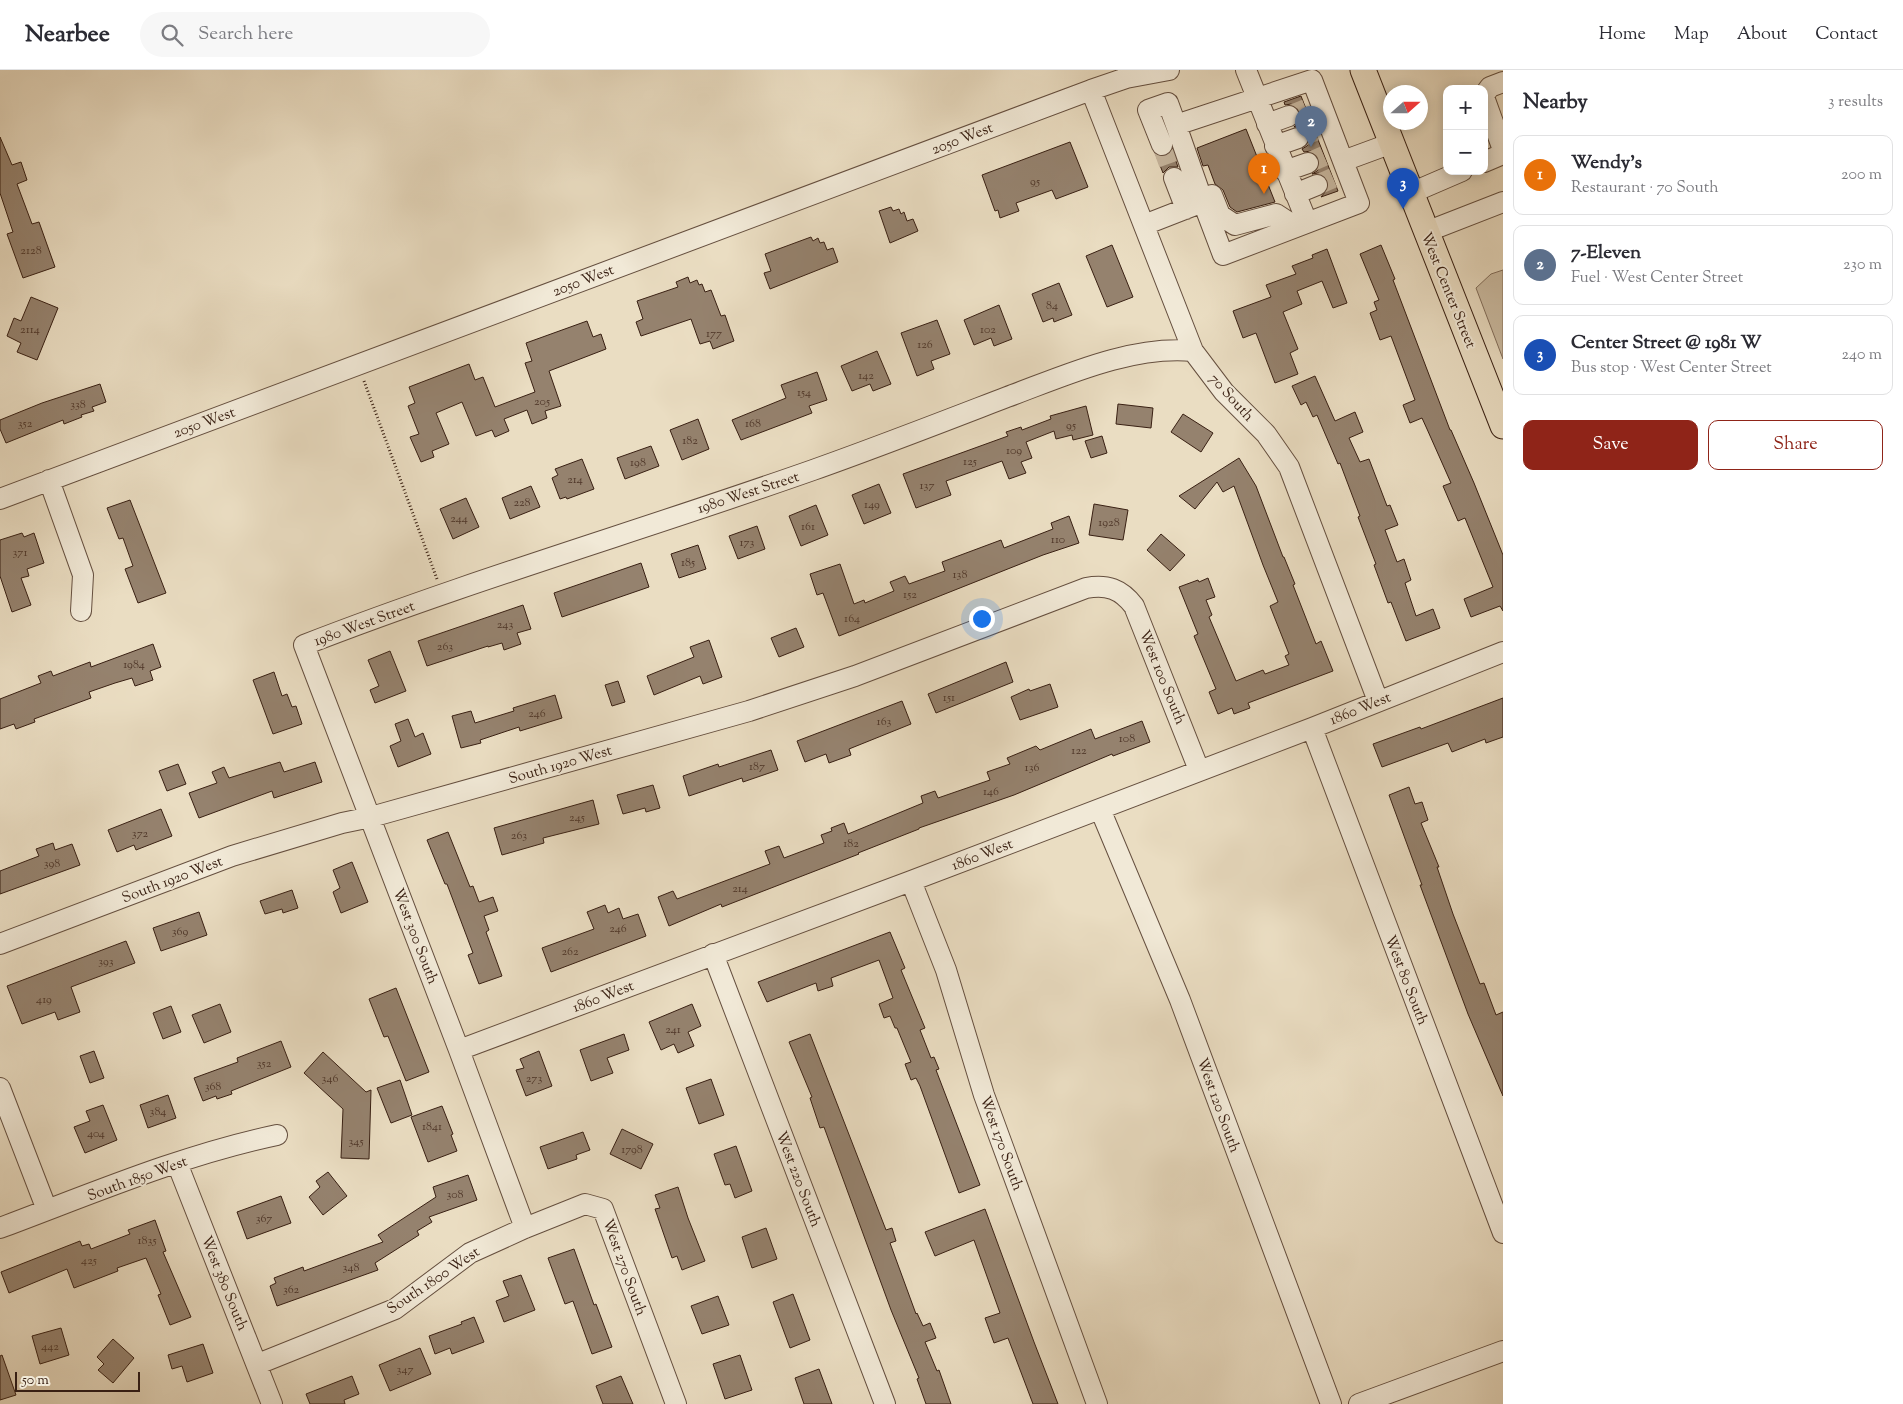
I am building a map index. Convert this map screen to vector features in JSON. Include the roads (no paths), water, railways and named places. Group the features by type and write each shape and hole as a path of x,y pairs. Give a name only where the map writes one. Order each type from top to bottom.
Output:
{"main road":[{"name":"West Center Street","path":"1364,70 1503,426"}],"street":[{"name":"2050 West","path":"0,498 1091,90 1126,78 1169,70"},
{"path":"1246,70 1256,100 1295,194 1302,224"},
{"path":"1174,178 1194,205 1224,255 1360,203 1330,166 1305,109 1312,80 1176,125"},
{"path":"1488,90 1490,87 1503,82"},
{"name":"70 South","path":"1091,90 1193,351 1224,392 1266,434 1289,467 1378,701"},
{"path":"1162,145 1148,110 1168,103 1184,147 1194,205"},
{"path":"1488,107 1503,150"},
{"path":"1267,124 1305,109"},
{"path":"1275,146 1314,131"},
{"path":"1285,171 1330,166 1392,143"},
{"path":"1184,147 1196,152 1220,214 1235,226 1276,214 1302,224"},
{"path":"1488,160 1503,154"},
{"path":"1295,194 1330,166"},
{"path":"1411,193 1453,175"},
{"path":"1426,232 1503,202"},
{"path":"1144,225 1194,205"},
{"name":"1980 West Street","path":"304,645 442,594 813,470 1066,375 1136,353 1174,349 1193,351"},
{"path":"49,480 83,575 81,611"},
{"name":"South 1920 West","path":"0,944 232,856 342,823 371,817 750,711 856,676 1086,588 1108,587 1118,591"},
{"name":"West 100 South","path":"1118,591 1127,597 1134,606 1200,770"},
{"name":"West 300 South","path":"304,645 371,817 525,1228"},
{"name":"1860 West","path":"459,1050 911,881 1312,728 1503,652"},
{"name":"West 80 South","path":"1312,728 1503,1233"},
{"name":"West 120 South","path":"1100,808 1180,1000 1331,1404"},
{"name":"West 170 South","path":"911,881 946,970 984,1095 1097,1404"},
{"name":"West 220 South","path":"713,954 886,1404"},
{"path":"0,1088 48,1210"},
{"name":"South 1850 West","path":"0,1228 178,1163 238,1143 277,1135"},
{"name":"West 380 South","path":"178,1163 272,1404"},
{"name":"West 270 South","path":"525,1228 585,1204 603,1209 676,1404"},
{"name":"South 1800 West","path":"258,1364 395,1310 470,1253 525,1228"},
{"path":"1359,1404 1503,1351"}],"tunnel":[{"path":"1289,116 1306,109"},
{"path":"1298,138 1315,131"},
{"path":"1162,145 1174,178"},
{"path":"1308,163 1324,156"},
{"path":"1317,185 1333,178"}],"place":[{"name":"7-Eleven","path":"1311,147"},
{"name":"Wendy's","path":"1264,194"},
{"name":"Center Street @ 1981 W","path":"1403,209"}]}
